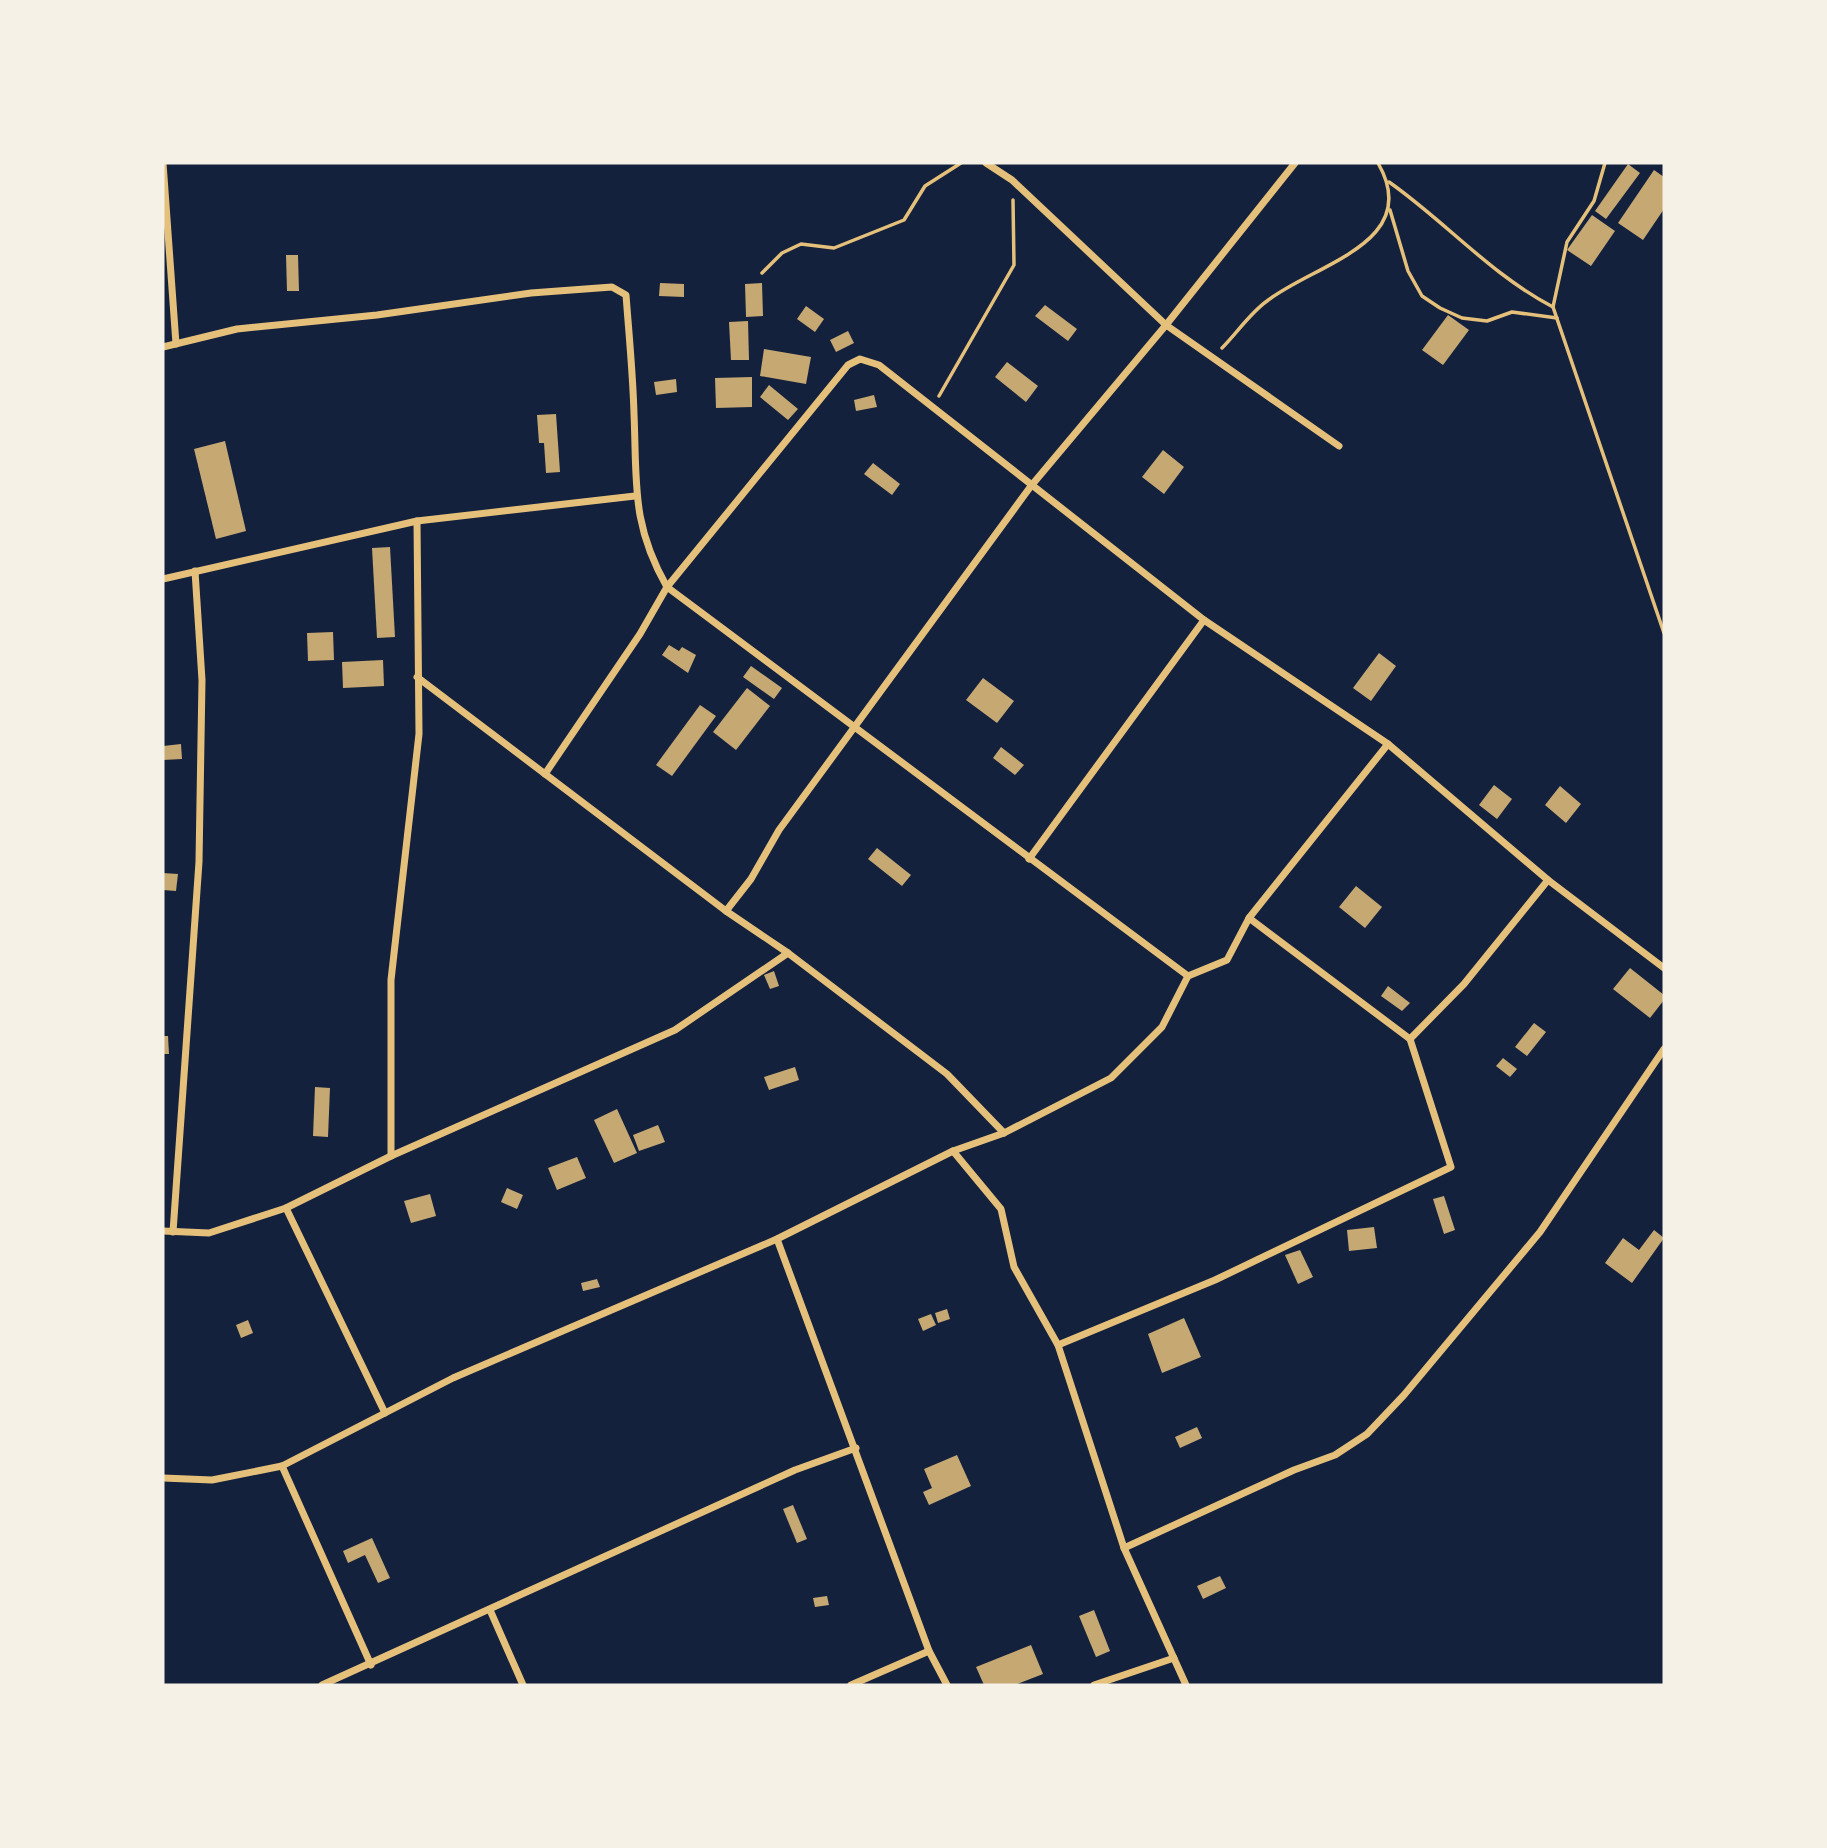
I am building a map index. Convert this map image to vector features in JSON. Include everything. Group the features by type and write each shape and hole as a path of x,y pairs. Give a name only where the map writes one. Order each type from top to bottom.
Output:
{"street":[{"path":"163,163 176,344"},
{"path":"986,163 1012,180 1166,325 1339,446"},
{"path":"726,911 855,725 1031,486 1166,325 1295,163"},
{"path":"163,347 237,329 377,316 531,293 612,287 620,290 626,295 634,414 635,496 647,547 667,587 1188,976"},
{"path":"545,774 640,634 667,587 848,365 860,359 879,365 1204,620 1388,744 1548,880 1664,968"},
{"path":"163,579 417,521 635,496"},
{"path":"391,1156 391,980 419,734 417,521"},
{"path":"173,1231 199,862 202,680 195,571"},
{"path":"1029,859 1204,620"},
{"path":"417,677 947,1074 1004,1133"},
{"path":"163,1478 212,1480 282,1466 453,1378 777,1239 953,1151 1004,1133 1111,1078 1162,1027 1188,976 1227,960 1249,918 1388,744"},
{"path":"1410,1039 1464,984 1548,880"},
{"path":"1058,1345 1215,1280 1451,1167 1410,1039 1249,918"},
{"path":"163,1231 209,1233 286,1208 391,1156 675,1030 788,953"},
{"path":"1124,1548 1294,1470 1335,1455 1367,1434 1404,1395 1540,1232 1664,1049"},
{"path":"953,1151 1001,1209 1014,1267 1058,1345 1124,1548 1186,1685"},
{"path":"286,1208 385,1413"},
{"path":"777,1239 929,1651 947,1685"},
{"path":"322,1685 490,1611 795,1470 856,1448"},
{"path":"282,1466 371,1665"},
{"path":"490,1611 523,1685"},
{"path":"851,1685 929,1651"},
{"path":"1094,1685 1174,1658"}],"path":[{"path":"762,273 782,253 802,244 834,248 904,220 925,187 961,163"},
{"path":"1378,163 1389,182 1419,203 1501,275 1553,307"},
{"path":"1605,163 1594,201 1567,242 1553,307 1664,633"},
{"path":"932,408 1014,265 1012,180"},
{"path":"1389,182 1390,210 1408,271 1422,296 1440,308 1462,317 1487,321 1513,312 1557,318"},
{"path":"1214,357 1266,301 1345,257 1377,233 1390,210"}],"building":[{"path":"1628,164 1640,173 1606,219 1595,211"},
{"path":"1654,170 1664,177 1664,209 1643,240 1618,223"},
{"path":"1592,215 1615,231 1591,266 1567,250"},
{"path":"286,255 298,255 299,291 287,291"},
{"path":"660,283 684,284 684,297 659,296"},
{"path":"762,283 763,316 746,317 745,284"},
{"path":"1045,305 1077,329 1068,341 1035,316"},
{"path":"806,306 824,319 815,332 797,319"},
{"path":"1448,315 1469,330 1443,365 1422,350"},
{"path":"748,321 749,360 731,360 729,322"},
{"path":"848,331 854,343 836,352 830,340"},
{"path":"764,349 811,357 806,384 760,376"},
{"path":"1007,362 1038,386 1026,402 995,377"},
{"path":"752,377 752,407 716,408 715,378"},
{"path":"676,379 677,392 656,395 654,382"},
{"path":"769,385 798,409 788,420 760,397"},
{"path":"874,395 877,407 856,411 854,400"},
{"path":"556,414 560,472 546,473 544,443 539,443 537,415"},
{"path":"225,441 246,531 216,539 194,449"},
{"path":"1163,450 1184,467 1164,494 1142,477"},
{"path":"873,463 900,484 892,495 864,474"},
{"path":"390,547 395,637 377,638 372,548"},
{"path":"333,632 334,660 308,661 307,633"},
{"path":"669,645 679,651 682,647 696,655 688,673 662,655"},
{"path":"1379,653 1396,666 1371,701 1353,688"},
{"path":"383,660 384,686 343,688 342,662"},
{"path":"751,666 782,688 774,699 743,677"},
{"path":"983,678 1014,701 997,723 966,700"},
{"path":"747,688 770,706 736,750 713,732"},
{"path":"700,705 716,716 672,776 656,765"},
{"path":"181,744 182,759 163,760 163,746"},
{"path":"1001,747 1024,765 1015,775 993,758"},
{"path":"1494,785 1512,799 1497,819 1479,805"},
{"path":"1560,786 1581,804 1566,823 1545,805"},
{"path":"877,848 911,875 902,886 868,859"},
{"path":"163,873 178,874 176,891 163,890"},
{"path":"1356,886 1382,907 1365,928 1339,907"},
{"path":"1630,968 1664,995 1664,1000 1650,1018 1613,989"},
{"path":"774,971 779,986 770,989 764,975"},
{"path":"1388,986 1410,1003 1402,1011 1381,996"},
{"path":"1534,1023 1546,1032 1527,1056 1515,1047"},
{"path":"163,1036 168,1036 169,1054 163,1054"},
{"path":"1503,1058 1517,1069 1510,1077 1496,1066"},
{"path":"795,1067 799,1080 769,1090 764,1077"},
{"path":"315,1087 330,1088 328,1137 313,1136"},
{"path":"617,1109 637,1153 614,1163 594,1120"},
{"path":"658,1125 665,1142 639,1151 633,1135"},
{"path":"577,1157 586,1178 557,1190 548,1168"},
{"path":"507,1188 523,1195 517,1209 501,1202"},
{"path":"430,1194 436,1216 411,1223 404,1201"},
{"path":"1444,1196 1455,1230 1444,1234 1433,1199"},
{"path":"1374,1227 1377,1248 1349,1251 1347,1230"},
{"path":"1654,1230 1664,1238 1632,1283 1605,1263 1623,1238 1639,1250"},
{"path":"1300,1250 1313,1277 1298,1284 1285,1255"},
{"path":"597,1279 600,1287 583,1291 581,1283"},
{"path":"947,1309 950,1319 938,1323 935,1313"},
{"path":"931,1314 936,1325 923,1331 918,1319"},
{"path":"1184,1318 1201,1357 1162,1373 1148,1334"},
{"path":"248,1320 253,1333 241,1338 236,1325"},
{"path":"1197,1427 1202,1438 1180,1448 1175,1437"},
{"path":"957,1455 971,1486 929,1505 923,1492 932,1488 924,1469"},
{"path":"793,1505 807,1539 797,1543 783,1509"},
{"path":"372,1538 390,1578 378,1583 365,1555 348,1563 343,1551"},
{"path":"1220,1576 1226,1588 1203,1599 1197,1586"},
{"path":"827,1596 829,1605 815,1607 813,1598"},
{"path":"1094,1610 1110,1651 1096,1657 1079,1616"},
{"path":"1031,1645 1043,1674 1015,1685 984,1685 976,1667"}]}
